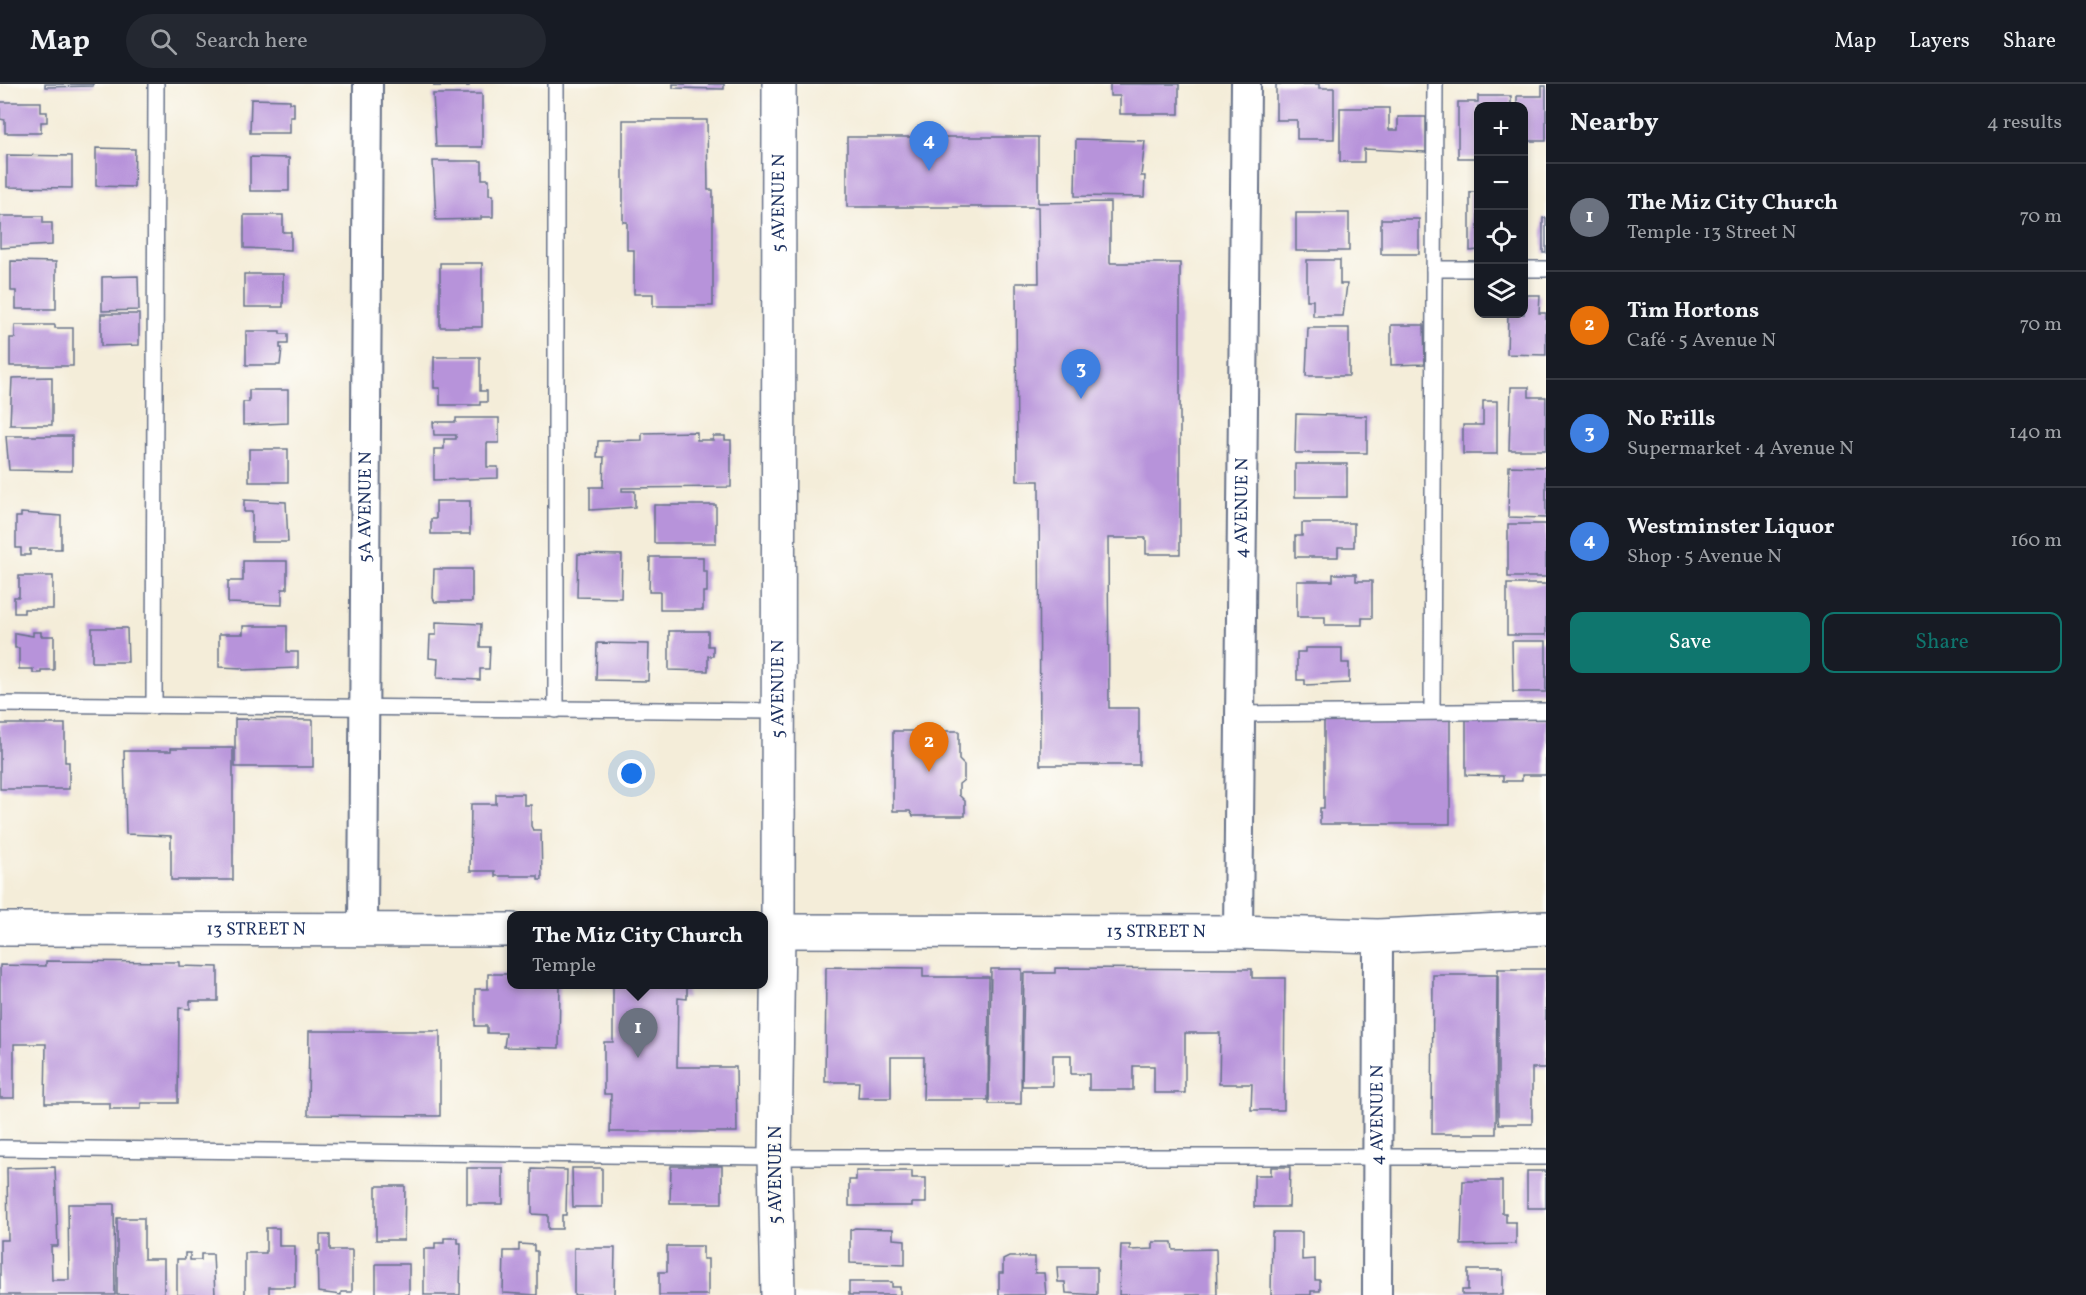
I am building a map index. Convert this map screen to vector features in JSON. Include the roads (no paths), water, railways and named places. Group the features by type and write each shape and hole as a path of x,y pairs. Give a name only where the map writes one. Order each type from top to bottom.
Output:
{"street":[{"name":"5A AVENUE N","path":"363,930 368,84"},
{"name":"5 AVENUE N","path":"778,1295 771,931 779,711 779,84"},
{"name":"4 AVENUE N","path":"1238,932 1246,84"},
{"name":"13 STREET N","path":"771,931 1238,932 1378,936 1546,928"},
{"name":"13 STREET N","path":"0,929 507,930"},
{"name":"4 AVENUE N","path":"1377,1295 1378,936"}],"lane":[{"path":"154,706 156,84"},
{"path":"556,84 556,710"},
{"path":"1432,711 1435,84"},
{"path":"1434,268 1474,269"},
{"path":"1528,269 1546,269"},
{"path":"0,704 779,711"},
{"path":"1240,714 1546,711"},
{"path":"0,1148 775,1157 1546,1157"}],"place":[{"name":"Westminster Liquor","path":"929,171"},
{"name":"No Frills","path":"1081,399"},
{"name":"Tim Hortons","path":"929,772"},
{"name":"The Miz City Church","path":"638,1058"}]}
